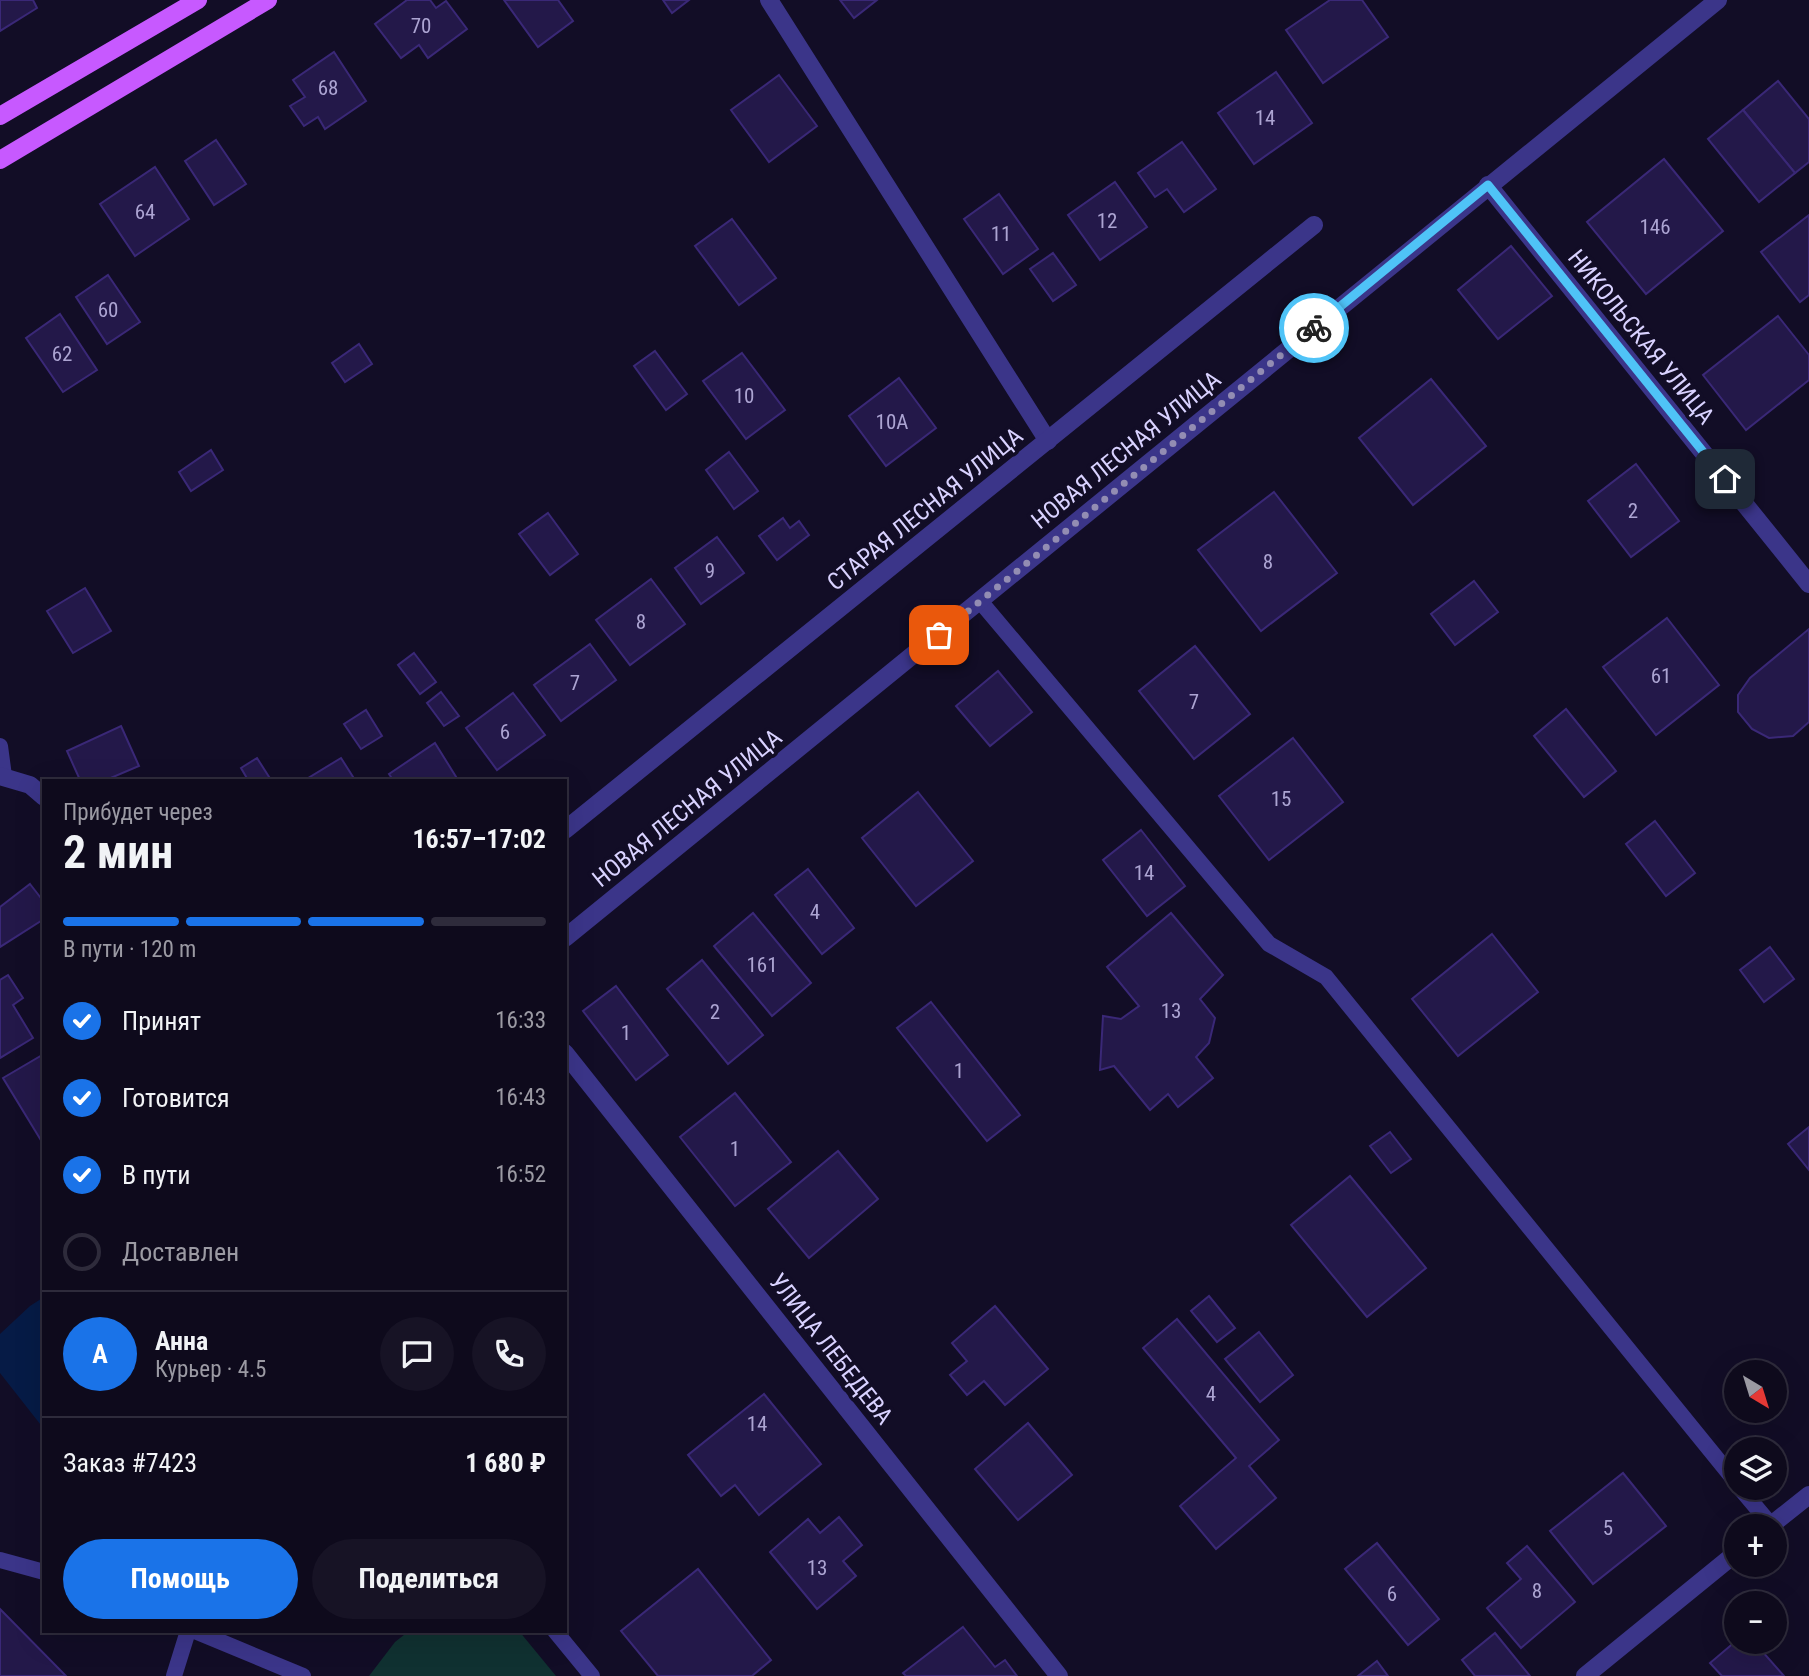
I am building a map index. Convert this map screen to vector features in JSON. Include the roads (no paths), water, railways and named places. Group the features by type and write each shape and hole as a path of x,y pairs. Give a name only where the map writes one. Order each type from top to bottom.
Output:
{"main road":[{"path":"0,116 198,0"},
{"path":"0,160 268,0"}],"street":[{"path":"769,0 1048,441"},
{"name":"НОВАЯ ЛЕСНАЯ УЛИЦА","path":"567,936 1718,0"},
{"name":"НИКОЛЬСКАЯ УЛИЦА","path":"1488,185 1809,584"},
{"name":"СТАРАЯ ЛЕСНАЯ УЛИЦА","path":"567,828 1314,225"},
{"path":"2,776 30,785 42,795"},
{"name":"УЛИЦА ЛЕБЕДЕВА","path":"567,1056 1059,1676"},
{"path":"1785,1514 1809,1495"},
{"path":"1585,1676 1724,1563"}],"lane":[{"path":"981,601 1269,944 1326,977 1724,1467"},
{"path":"0,746 2,776"},
{"path":"1749,1500 1761,1514"},
{"path":"0,1560 42,1571"},
{"path":"174,1676 187,1633"},
{"path":"200,1633 303,1676"},
{"path":"557,1633 592,1676"}],"water":[{"path":"42,1298 42,1426 0,1373 0,1334"}]}
